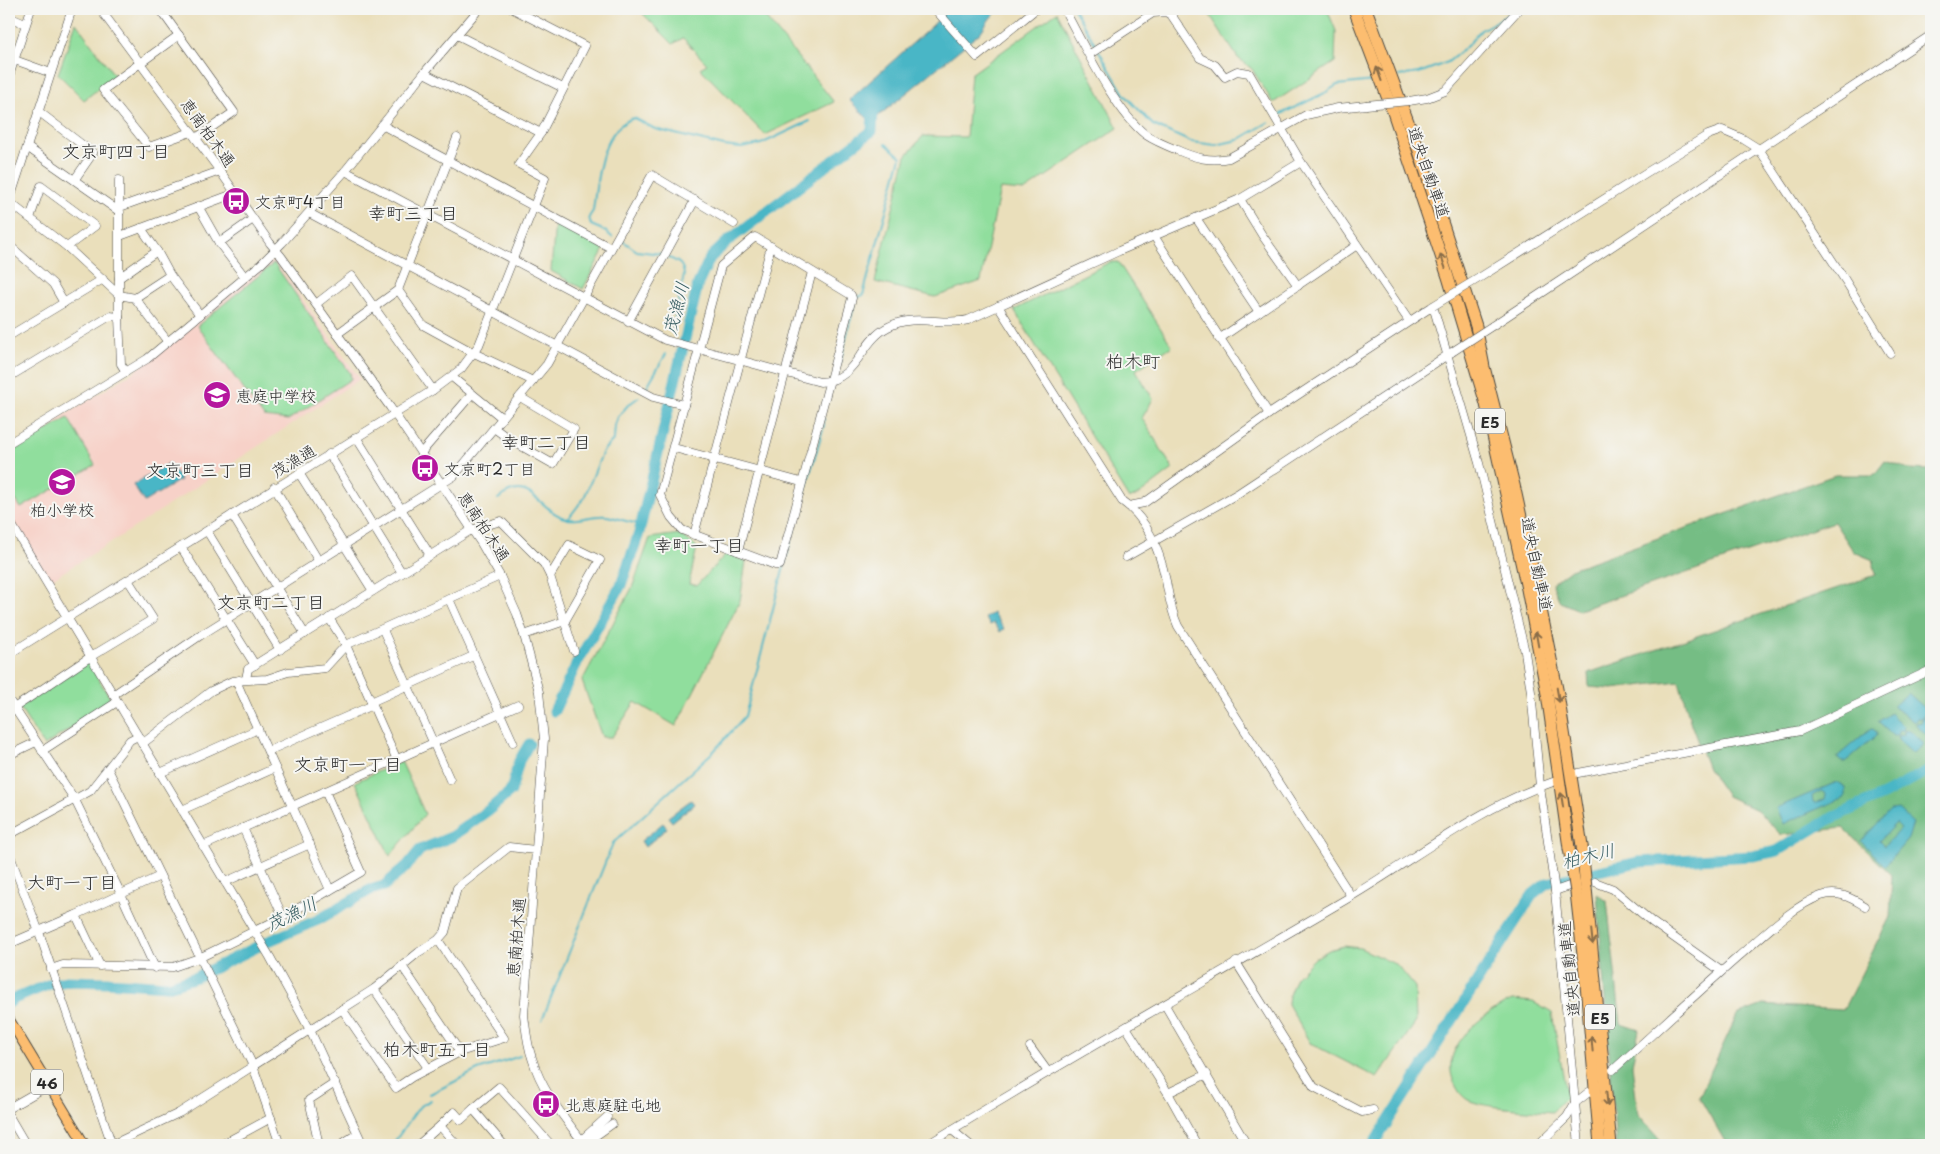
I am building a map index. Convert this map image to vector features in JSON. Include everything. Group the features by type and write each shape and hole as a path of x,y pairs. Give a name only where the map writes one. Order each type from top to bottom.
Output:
{"highway":[{"name":"道央自動車道","path":"1354,9 1393,112 1448,277 1486,404 1527,589 1546,694 1570,848 1582,887 1611,1145"},
{"name":"道央自動車道","path":"1366,9 1419,151 1476,326 1540,603 1558,694 1582,846 1585,973 1600,1145"}],"main road":[{"name":"46","path":"9,1020 85,1145"}],"street":[{"path":"9,76 11,59 32,9"},
{"path":"72,9 9,202 67,247 119,294 135,298 168,342"},
{"name":"恵南柏木通","path":"100,9 141,62 422,453 481,543 500,576 517,614 539,692 544,739 524,991 524,1016 528,1044 537,1073 549,1097 581,1144"},
{"path":"160,9 179,35 234,112 193,135 149,147 104,90 179,35"},
{"path":"9,443 126,372 168,342 245,277 275,249 309,212 479,9"},
{"path":"424,73 541,133 585,46 513,9"},
{"path":"936,10 977,57 1036,9"},
{"path":"1064,9 1095,51 1111,92 1133,122 1146,135 1185,154 1202,159 1217,160 1229,158 1306,115 1338,108 1427,98 1445,90 1520,9"},
{"path":"1095,51 1153,13 1166,12 1172,16 1200,58 1215,65 1225,76 1237,71 1249,73 1302,162 1409,321"},
{"path":"9,17 26,24"},
{"path":"457,35 563,88"},
{"path":"1126,557 1237,494 1329,435 1450,353 1931,36"},
{"path":"11,59 51,73"},
{"path":"38,110 93,153 75,179"},
{"path":"382,125 611,248"},
{"path":"1129,506 1144,503 1269,414 1409,321 1708,135 1722,130 1743,139 1759,149 1845,280 1890,353"},
{"name":"茂漁通","path":"9,654 452,377 474,353 493,311 545,178 519,164 541,133"},
{"path":"337,334 398,290 457,138"},
{"path":"27,147 120,210"},
{"path":"345,170 665,340 820,382 829,382 845,376 877,334 889,326 901,321 960,322 968,320 1240,199 1302,162"},
{"path":"120,210 220,171"},
{"path":"42,752 226,618 454,476 547,364 652,175 734,224"},
{"path":"119,180 119,317 121,364 126,372"},
{"path":"30,218 40,186 95,226 67,247"},
{"path":"120,236 236,193"},
{"path":"1240,199 1262,235 1298,286"},
{"path":"628,322 695,200"},
{"path":"198,206 220,243 245,277"},
{"path":"309,212 653,397 682,405"},
{"path":"1196,218 1259,312"},
{"path":"220,243 253,219"},
{"path":"140,228 170,275 200,315"},
{"path":"1154,236 1269,414"},
{"path":"755,237 812,272 851,295 852,298 780,565 775,566 682,530 671,517 660,496 674,448 682,405 721,266 755,237"},
{"path":"9,245 53,284 64,303"},
{"path":"1220,339 1357,245"},
{"path":"694,535 771,246"},
{"path":"119,278 156,251"},
{"path":"738,551 812,272"},
{"path":"135,298 170,275"},
{"path":"316,304 352,276 433,390"},
{"path":"9,336 104,279"},
{"path":"398,290 424,325 474,353 533,381"},
{"path":"998,306 1122,501 1140,517 1154,540 1166,579 1172,612 1178,626 1351,896"},
{"path":"1433,306 1450,353 1525,652 1531,692 1540,786 1556,891 1579,1145"},
{"path":"9,377 110,316 119,317"},
{"path":"452,377 502,418"},
{"path":"422,453 472,394"},
{"path":"494,428 509,439 553,464 574,429 520,397"},
{"path":"356,437 430,555"},
{"path":"674,448 801,482"},
{"path":"329,454 402,573"},
{"path":"299,472 374,591"},
{"path":"274,488 318,560"},
{"path":"232,515 305,634"},
{"path":"330,890 238,685 248,669 471,530 501,521 544,564 550,576 574,651"},
{"path":"9,523 266,951 310,1030 363,1145"},
{"path":"206,531 280,650"},
{"path":"524,635 565,621 600,560 569,545 550,576"},
{"path":"181,547 255,665"},
{"path":"142,744 211,691 242,679 266,679 288,672 325,668 346,645 384,630 500,576"},
{"path":"14,708 90,657 153,619 128,580"},
{"path":"448,599 512,742"},
{"path":"329,618 346,645 397,760"},
{"path":"384,630 450,780"},
{"path":"268,751 473,656"},
{"path":"1578,773 1800,731 1819,724 1931,670"},
{"path":"9,700 74,800 121,894 155,968"},
{"path":"203,846 518,705"},
{"path":"160,773 258,729"},
{"path":"9,835 90,791 130,740 138,736"},
{"path":"9,754 36,742"},
{"path":"182,810 275,768"},
{"path":"108,769 253,1066 280,1145"},
{"path":"927,1145 1048,1072 1351,896 1486,813 1540,786 1553,782"},
{"path":"52,972 63,966 173,968 200,960 256,935 283,916 361,872 325,791"},
{"path":"242,828 283,916"},
{"path":"225,882 310,844"},
{"path":"9,853 39,932 111,1145 179,1113 374,989 419,952 438,940 445,932 458,888 509,847 535,850"},
{"path":"9,944 160,876"},
{"path":"1556,891 1582,887 1613,889 1652,922 1721,971"},
{"path":"1613,1070 1721,971 1807,902 1822,895 1837,893 1865,906"},
{"path":"76,915 100,966"},
{"path":"342,1009 396,1088 428,1068 460,1052 504,1038 438,940"},
{"path":"1236,962 1314,1087 1362,1112 1373,1110"},
{"path":"402,966 460,1052"},
{"path":"374,989 428,1068"},
{"path":"1165,1005 1247,1145"},
{"path":"1126,1028 1168,1093 1197,1145"},
{"path":"1030,1047 1048,1072"},
{"path":"1168,1093 1207,1074"},
{"path":"319,1145 309,1100 335,1083"},
{"path":"9,1108 48,1084"},
{"path":"418,1145 454,1112 461,1120 498,1087 551,1145"},
{"path":"1538,1145 1567,1117 1575,1103 1589,1092"},
{"path":"473,1109 504,1145"},
{"path":"9,1116 26,1145"},
{"path":"222,1145 271,1118"},
{"path":"581,1144 591,1139 610,1120"},
{"path":"440,1126 457,1145"},
{"path":"952,1130 970,1145"},
{"path":"340,1145 357,1134"}],"shaded area":[{"name":"恵庭中学校","path":"275,261 360,379 140,524 49,581 9,514 9,450 135,371 270,262"}],"green space":[{"path":"638,9 755,9 765,17 834,102 765,135 700,68 707,64 683,38 673,44"},
{"path":"1206,9 1327,9 1336,31 1335,62 1273,103 1252,69 1238,58"},
{"path":"1057,12 1118,128 1024,191 1000,189 981,281 935,297 875,282 906,156 923,136 966,137 971,74"},
{"path":"76,23 115,76 84,100 58,74"},
{"path":"555,222 604,249 583,289 551,271"},
{"path":"1110,262 1118,262 1172,346 1136,370 1153,399 1142,418 1173,469 1140,494 1129,499 1014,310"},
{"path":"274,263 350,373 351,379 288,420 264,417 197,326"},
{"path":"68,418 95,465 21,508 16,500 10,503 9,453"},
{"path":"1885,461 1909,469 1931,470 1931,1145 1727,1145 1699,1097 1737,1015 1763,1005 1843,1010 1890,917 1892,875 1843,828 1781,835 1757,810 1727,796 1708,769 1691,724 1679,681 1612,689 1589,687 1588,673 1876,575 1873,560 1854,552 1834,522 1579,610 1560,602 1552,583 1571,569 1835,475 1874,475"},
{"path":"679,534 697,547 689,584 697,585 727,553 746,561 740,601 676,726 635,702 612,737 602,737 582,681 632,588 650,538"},
{"path":"88,662 112,701 44,746 19,707"},
{"path":"401,761 425,814 390,856 355,782"},
{"path":"1597,894 1607,901 1621,1024 1639,1030 1632,1065 1638,1114 1665,1145 1616,1145"},
{"path":"1344,946 1360,948 1397,965 1415,987 1416,1022 1377,1078 1310,1043 1288,1004 1289,995 1296,977 1315,958 1329,950"},
{"path":"1512,1000 1533,1002 1552,1013 1567,1097 1552,1112 1476,1103 1463,1096 1454,1082 1451,1069 1453,1056 1458,1044 1467,1032 1489,1013"}],"water":[{"path":"948,9 1001,9 991,17 980,33 871,122 849,100 932,26"},
{"path":"169,463 180,480 144,502 133,485"},
{"path":"993,613 1004,629 1000,632 994,623 990,625 985,618"},
{"path":"1908,693 1927,710 1921,718 1917,718 1914,722 1893,706"},
{"path":"1890,713 1904,727 1903,731 1899,731 1898,736 1893,736 1878,722"},
{"path":"1930,713 1931,735 1928,736 1916,723 1922,722 1922,718 1926,718 1927,714"},
{"path":"1871,728 1877,732 1877,735 1845,762 1838,759 1838,756"},
{"path":"1909,730 1924,744 1913,754 1898,740 1899,736 1904,735 1904,731"},
{"path":"1837,782 1845,787 1845,797 1783,824 1776,808","holes":["1821,791 1826,794 1825,799 1816,803 1813,802 1812,796"]},
{"path":"691,800 694,804 672,822 668,817"},
{"path":"1898,809 1913,823 1908,839 1885,866 1861,841 1890,810","holes":["1896,823 1901,828 1884,846 1879,841"]},
{"path":"663,823 667,828 645,847 641,841"}],"waterway":[{"path":"1074,9 1097,47"},
{"path":"1399,76 1419,73 1448,62 1465,48 1481,30 1511,13"},
{"path":"1099,51 1124,94 1153,125 1191,142 1216,145 1238,140 1269,122"},
{"path":"1281,114 1325,93 1337,85 1374,81"},
{"name":"茂漁川","path":"554,711 576,665 621,585 639,533 698,284 710,258 728,241 872,131 873,109"},
{"path":"612,237 605,231 591,225 589,217 593,211 602,157 607,144 623,124 634,118 655,129 724,146 741,148 761,144 810,121"},
{"path":"839,366 856,298 863,295 901,157 886,144"},
{"path":"623,241 637,251 661,254"},
{"path":"669,258 680,264 684,275 672,332"},
{"path":"646,388 666,354"},
{"path":"568,519 584,498 603,451 614,439 615,425 618,417 628,405 639,397"},
{"path":"542,1020 613,843 714,751 745,716 792,536 824,425 824,419"},
{"path":"498,499 509,492 519,490 528,492 550,510 568,519 602,516 641,524"},
{"name":"茂漁川","path":"9,1003 14,999 50,984 67,981 168,986 196,977 271,940 318,920 370,890 384,886 407,866 420,850 451,837 490,809 511,791 519,761 529,744"},
{"name":"柏木川","path":"1373,1145 1533,894 1547,883 1638,862 1753,856 1777,851 1828,820 1885,794 1931,769"},
{"path":"430,1094 478,1070 520,1056"},
{"path":"392,1145 420,1106 431,1100"}],"place":[{"name":"文京町4丁目","path":"236,201"},
{"name":"恵庭中学校","path":"217,395"},
{"name":"文京町2丁目","path":"425,468"},
{"name":"柏小学校","path":"62,482"},
{"name":"北恵庭駐屯地","path":"546,1104"}],"district":[{"name":"文京町四丁目","path":"116,150"},
{"name":"幸町三丁目","path":"413,212"},
{"name":"柏木町","path":"1133,360"},
{"name":"幸町二丁目","path":"546,441"},
{"name":"文京町三丁目","path":"200,469"},
{"name":"幸町一丁目","path":"699,544"},
{"name":"文京町二丁目","path":"271,601"},
{"name":"文京町一丁目","path":"348,763"},
{"name":"大町一丁目","path":"72,881"},
{"name":"柏木町五丁目","path":"437,1048"}]}
